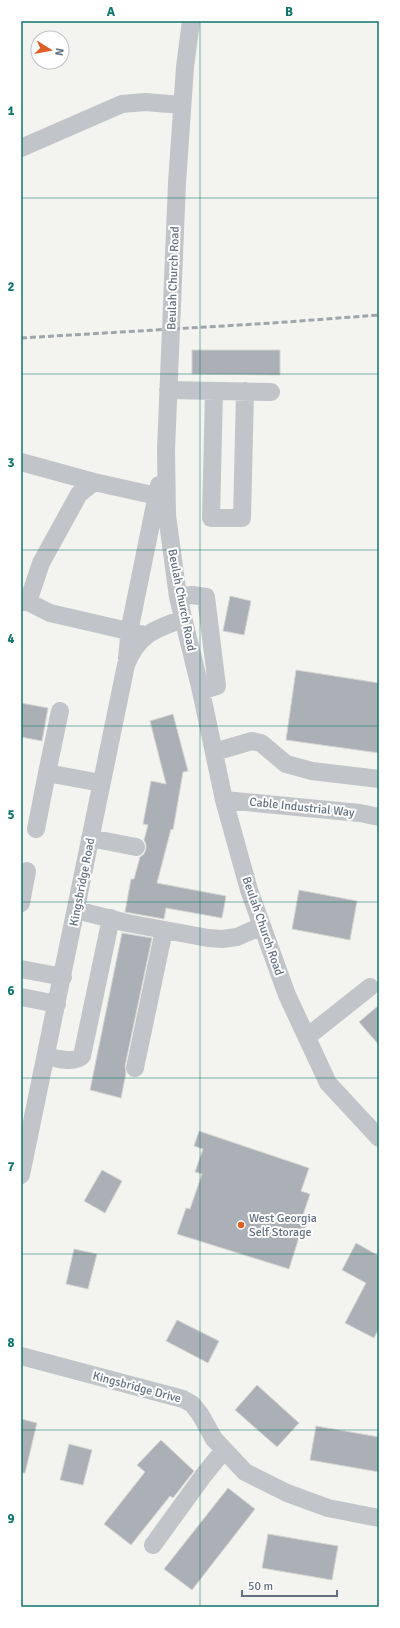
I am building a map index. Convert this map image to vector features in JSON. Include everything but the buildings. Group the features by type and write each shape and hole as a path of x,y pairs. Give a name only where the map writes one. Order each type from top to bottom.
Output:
{"street":[{"name":"Beulah Church Road","path":"191,21 182,105 177,183 166,450 161,496 167,515 178,597 183,620 201,691 224,800 249,890 287,995 328,1083 379,1138"},
{"path":"21,148 122,104 146,102 182,105"},
{"path":"168,390 271,392"},
{"path":"214,391 211,518 242,518 245,391"},
{"path":"21,462 94,482 161,496 129,632 126,665"},
{"path":"94,482 79,494 42,563 25,602 50,612 129,632 148,635"},
{"path":"178,597 192,595 206,597 217,686 201,691"},
{"name":"Kingsbridge Road","path":"21,1175 63,977 126,665 132,651 138,643 148,635 161,627 183,620"},
{"path":"36,830 60,711"},
{"path":"214,752 252,741 260,743 286,764 312,771 379,779"},
{"path":"47,773 101,783"},
{"name":"Cable Industrial Way","path":"224,800 360,813 379,817"},
{"path":"90,838 136,847"},
{"path":"21,903 27,871"},
{"path":"76,910 164,930 208,938 222,939 237,937 262,926"},
{"path":"46,1056 75,1060 82,1056 111,918"},
{"path":"135,1068 164,930"},
{"path":"21,969 63,977"},
{"path":"307,1037 370,987"},
{"path":"21,997 57,1004"},
{"name":"Kingsbridge Drive","path":"21,1356 183,1399 192,1404 200,1414 214,1439 245,1472 287,1493 328,1508 379,1518"},
{"path":"153,1545 203,1476 224,1450"}],"railway":[{"path":"21,338 379,315"}],"place":[{"name":"West Georgia Self Storage","path":"241,1225"}]}
